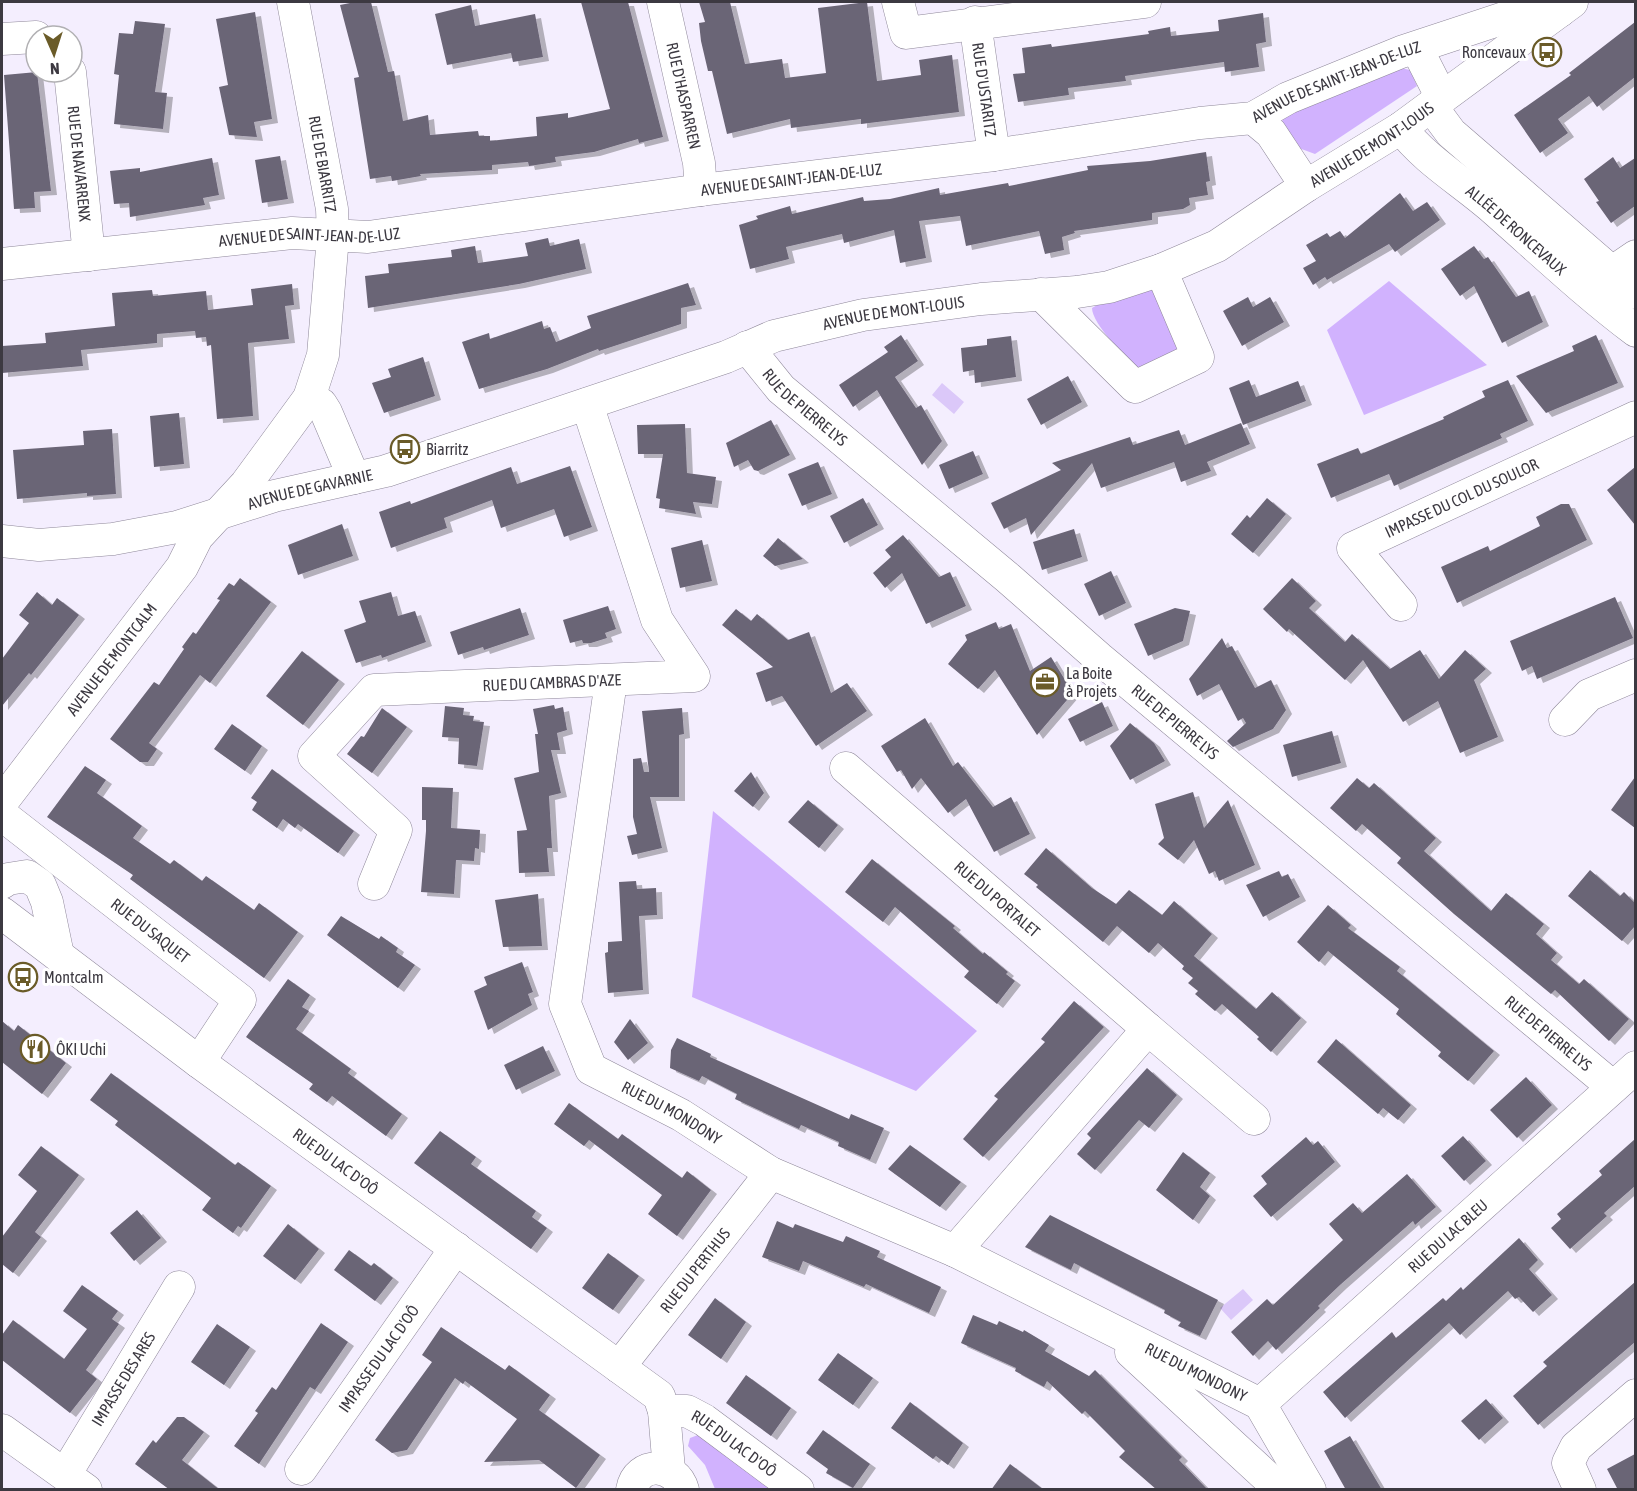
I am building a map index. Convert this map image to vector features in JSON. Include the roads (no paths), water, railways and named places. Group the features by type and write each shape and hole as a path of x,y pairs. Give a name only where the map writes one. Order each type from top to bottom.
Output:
{"street":[{"name":"RUE DE BIARRITZ","path":"219,514 271,453 309,398 323,355 333,237 332,208 293,2"},
{"name":"RUE D'HASPARREN","path":"663,2 699,163 701,190"},
{"name":"RUE D'USTARITZ","path":"898,2 906,33 975,22 1145,2"},
{"name":"AVENUE DE SAINT-JEAN-DE-LUZ","path":"2,264 292,233 333,237 368,237 701,190 994,154 1200,123 1253,118 1288,98 1409,50 1516,14 1545,7 1566,6"},
{"name":"AVENUE DE MONT-LOUIS","path":"747,347 774,336 863,315 1109,287 1161,270 1217,246 1306,186 1401,128 1566,6"},
{"name":"RUE D'USTARITZ","path":"975,22 994,154"},
{"path":"2,39 24,38"},
{"name":"ALLÉE DE RONCEVAUX","path":"1409,50 1451,133 1623,265 1635,293"},
{"name":"RUE DE NAVARRENX","path":"71,84 89,255"},
{"path":"1253,118 1271,134 1306,186"},
{"name":"ALLÉE DE RONCEVAUX","path":"1401,128 1414,145 1490,206 1588,295 1635,331"},
{"path":"1041,294 1135,387 1198,357 1161,270"},
{"name":"AVENUE DE GAVARNIE","path":"2,541 39,545 113,539 177,527 274,496 386,471 747,347"},
{"name":"RUE DE PIERRE LYS","path":"747,347 781,389 1008,578 1099,658 1624,1077"},
{"path":"309,398 321,404 326,412 354,478"},
{"name":"RUE DU CAMBRAS D'AZE","path":"374,884 396,830 314,756 374,690 694,676 657,620 586,404"},
{"name":"IMPASSE DU COL DU SOULOR","path":"1401,605 1353,548 1635,417"},
{"name":"AVENUE DE MONTCALM","path":"2,802 182,567 197,537 219,514"},
{"path":"1564,720 1589,694 1635,675"},
{"name":"RUE DU MONDONY","path":"612,681 565,1004 591,1069 681,1115 771,1173 955,1251 1106,1329 1260,1404 1310,1490"},
{"name":"RUE DU PORTALET","path":"846,768 1254,1119"},
{"name":"RUE DU SAQUET","path":"2,815 240,1000 199,1062"},
{"path":"2,884 8,879 27,876 40,885 47,902 58,955"},
{"name":"RUE DU LAC D'OÔ","path":"2,913 199,1062 659,1396 663,1419 657,1480"},
{"path":"955,1251 1148,1029"},
{"name":"RUE DU LAC BLEU","path":"1260,1404 1624,1077"},
{"name":"RUE DU PERTHUS","path":"619,1367 771,1173"},
{"name":"IMPASSE DU LAC D'OÔ","path":"301,1469 456,1248"},
{"name":"IMPASSE DES ARES","path":"76,1481 179,1287"},
{"name":"RUE DU MONDONY","path":"1106,1329 1281,1490"},
{"path":"1580,1490 1568,1463 1576,1447 1635,1395"},
{"name":"RUE DU LAC D'OÔ","path":"663,1419 687,1411 704,1420 798,1490"},
{"path":"2,1430 76,1481"}],"place":[{"name":"Roncevaux","path":"1547,52"},
{"name":"Biarritz","path":"405,449"},
{"name":"La Boite à Projets","path":"1045,682"},
{"name":"Montcalm","path":"23,977"},
{"name":"ÔKI Uchi","path":"35,1049"}]}
